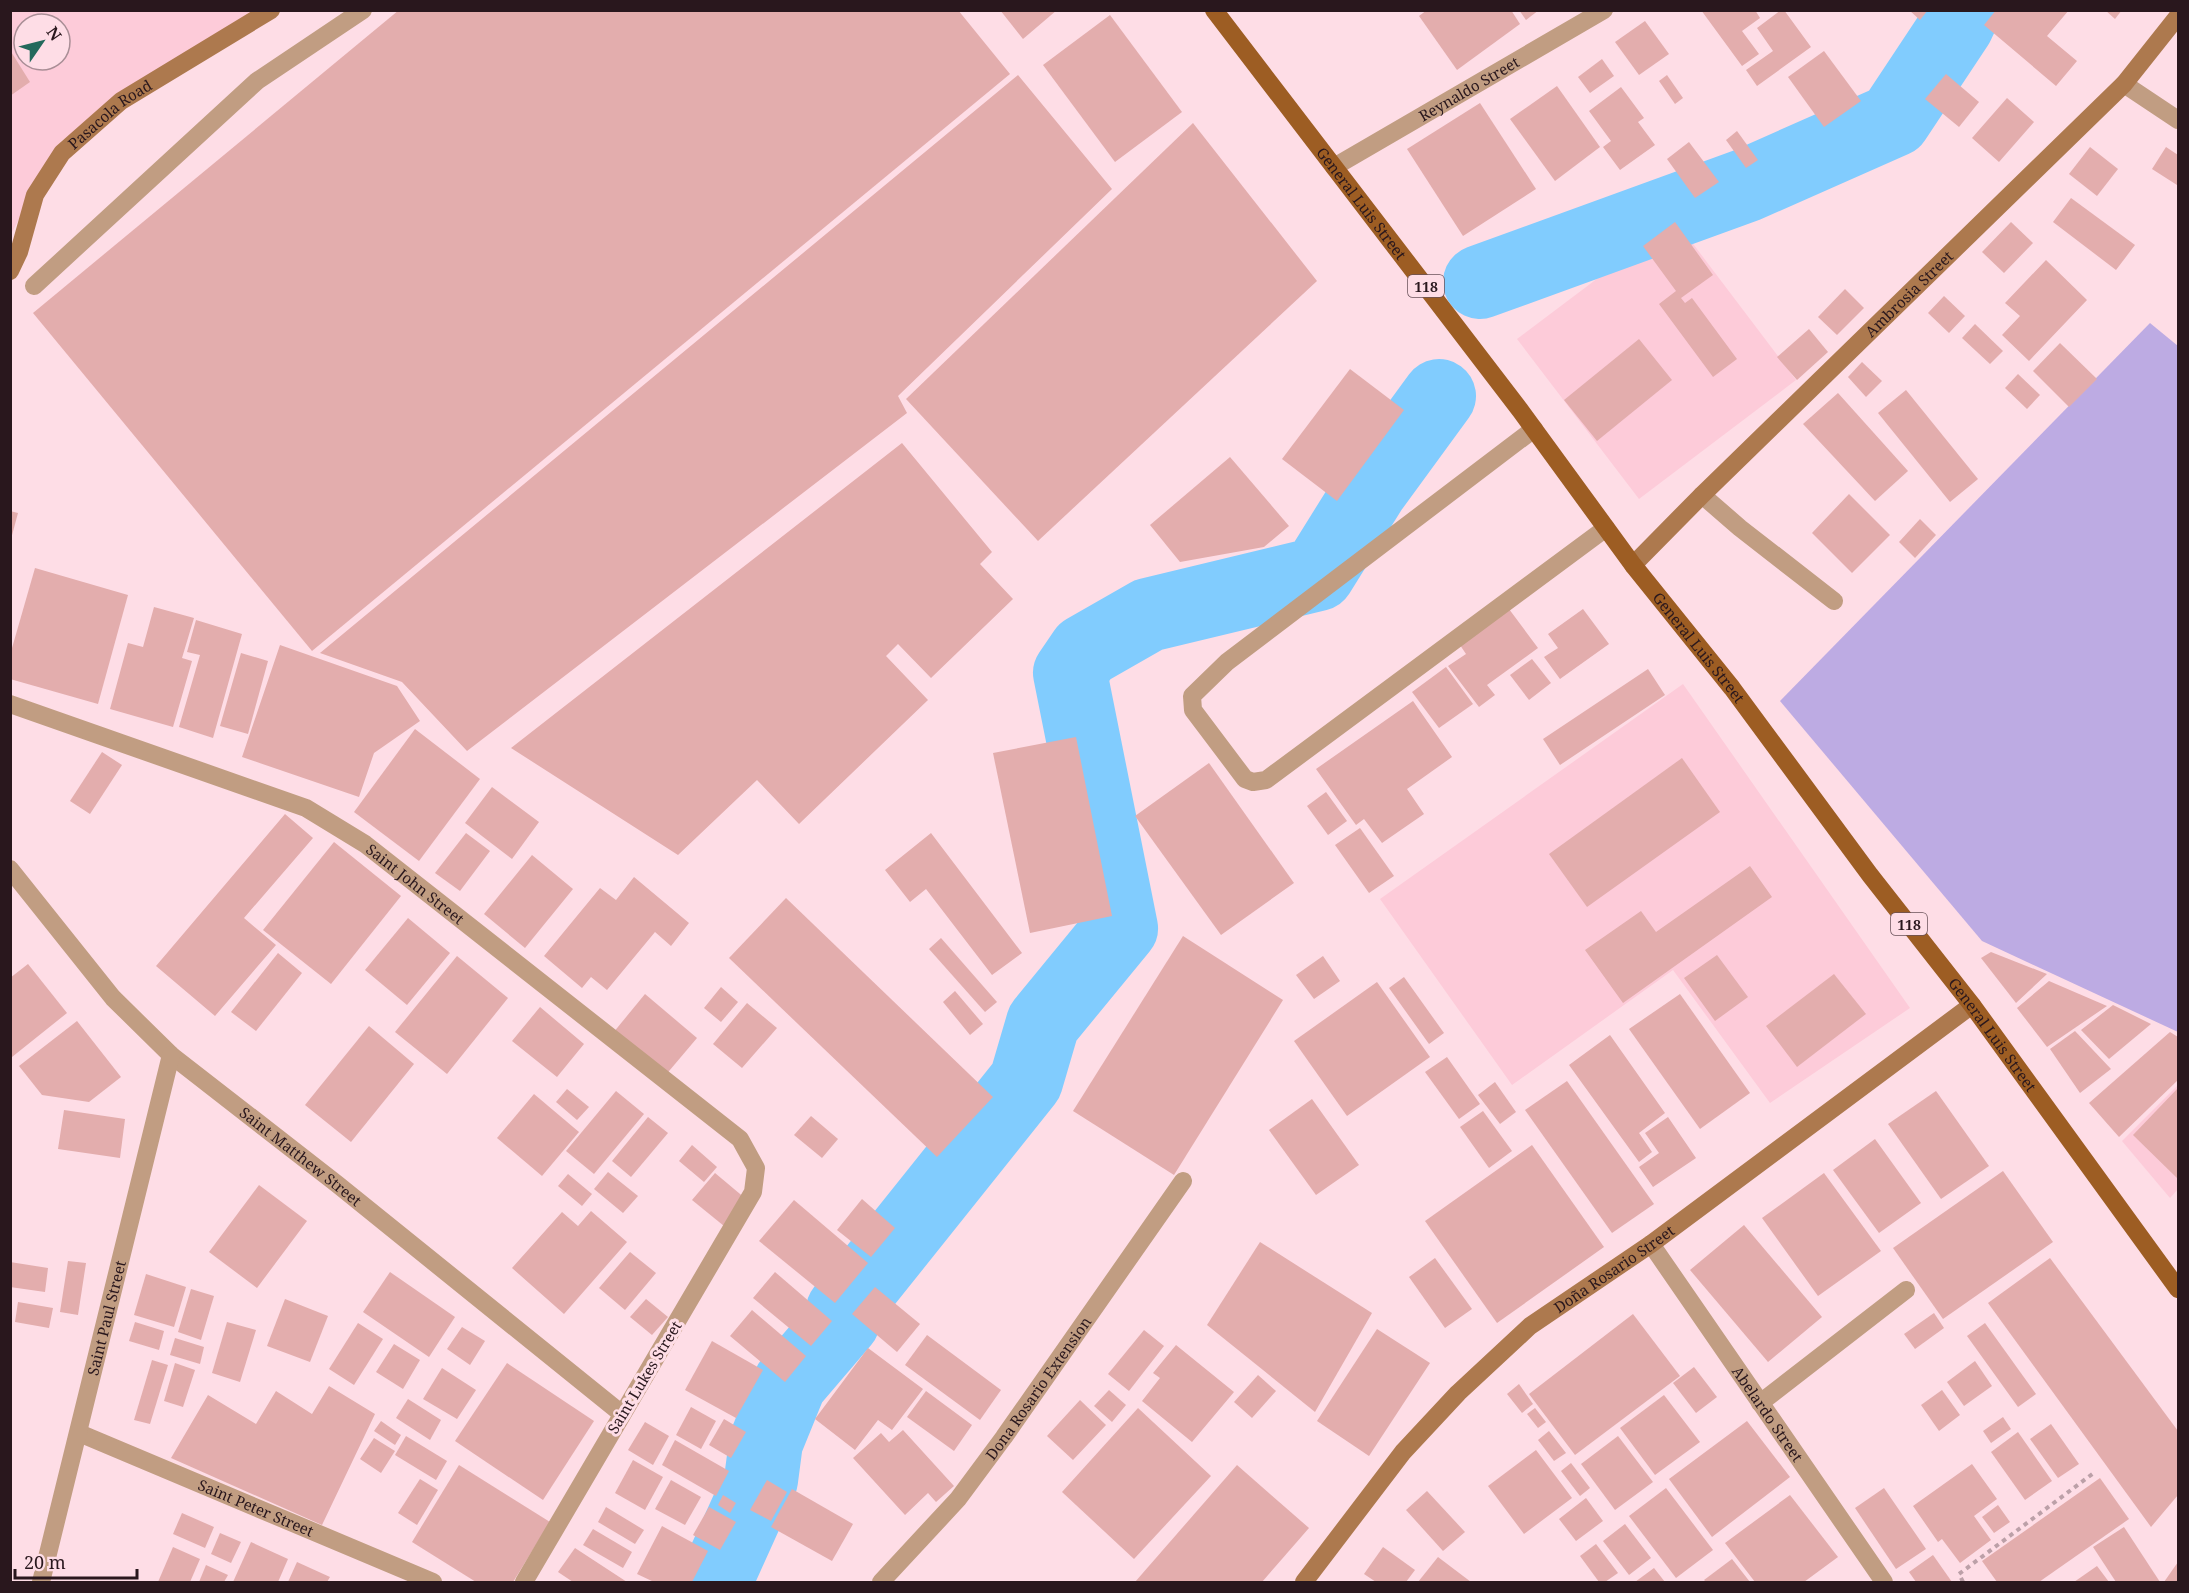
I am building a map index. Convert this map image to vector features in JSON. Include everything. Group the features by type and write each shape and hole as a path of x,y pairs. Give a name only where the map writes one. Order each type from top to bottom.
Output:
{"main road":[{"name":"General Luis Street","path":"1214,10 1534,429 1633,565 1732,688 1870,875 1972,1005 2178,1289"}],"street":[{"name":"Pasacola Road","path":"10,271 19,252 35,195 62,153 120,101 271,10"},
{"path":"34,286 258,81 363,10"},
{"name":"Reynaldo Street","path":"1334,167 1605,10"},
{"name":"Ambrosia Street","path":"1633,565 2124,84 2178,15"},
{"path":"2124,84 2178,120"},
{"path":"1534,429 1227,662 1192,696 1193,710 1245,779 1253,782 1266,780 1606,528"},
{"path":"1702,495 1740,528 1834,601"},
{"name":"Saint John Street","path":"10,704 306,808 365,844 740,1140 756,1168"},
{"name":"Saint Matthew Street","path":"10,869 113,998 171,1055 337,1184 622,1414"},
{"name":"Doña Rosario Street","path":"1304,1582 1403,1452 1458,1393 1530,1326 1651,1245 1972,1005"},
{"name":"Saint Paul Street","path":"41,1582 171,1055"},
{"name":"Saint Lukes Street","path":"524,1582 753,1192 756,1168"},
{"name":"Dona Rosario Extension","path":"881,1582 958,1499 1182,1181"},
{"name":"Abelardo Street","path":"1651,1245 1884,1582"},
{"path":"1760,1403 1906,1290"},
{"name":"Saint Peter Street","path":"79,1433 433,1582"}],"path":[{"path":"1963,1582 1959,1574 2095,1472"}],"shaded area":[{"path":"11,11 256,11 61,141 11,234"},
{"path":"1675,220 1796,380 1639,499 1517,339"},
{"path":"2150,323 2178,346 2178,1032 1982,941 1780,701"},
{"path":"1683,684 1910,1008 1770,1103 1673,970 1512,1085 1380,899"},
{"path":"2178,1085 2178,1189 2170,1198 2122,1141"}],"building":[{"path":"399,10 958,10 1010,74 312,651 33,313"},
{"path":"1000,10 1057,10 1023,39"},
{"path":"1427,10 1511,10 1520,24 1457,70 1419,16"},
{"path":"1519,10 1539,10 1526,20"},
{"path":"1701,10 1755,10 1760,18 1742,31 1759,54 1742,66"},
{"path":"1784,10 1811,47 1757,86 1746,70 1773,51 1757,28"},
{"path":"1909,10 1928,10 1920,20"},
{"path":"1996,10 2069,10 2047,36 2077,61 2056,86 1984,25"},
{"path":"2105,10 2122,10 2115,19"},
{"path":"1110,15 1182,112 1115,162 1043,65"},
{"path":"1645,21 1669,54 1639,75 1615,42"},
{"path":"10,50 12,72 24,72 30,82 10,96"},
{"path":"1824,51 1861,101 1824,127 1788,77"},
{"path":"1602,59 1614,76 1590,93 1578,77"},
{"path":"1946,74 1979,102 1959,127 1925,99"},
{"path":"1018,75 1112,189 898,396 907,413 467,751 402,682 320,653"},
{"path":"1667,75 1683,98 1675,104 1659,81"},
{"path":"1557,86 1600,147 1555,181 1510,119"},
{"path":"1621,87 1644,118 1638,122 1655,145 1620,170 1603,147 1611,141 1589,111"},
{"path":"2007,98 2034,122 1999,162 1972,138"},
{"path":"1480,103 1536,189 1463,236 1407,149"},
{"path":"1193,123 1317,281 1038,541 906,399"},
{"path":"1737,131 1758,160 1746,168 1726,140"},
{"path":"1689,142 1719,182 1695,198 1667,159"},
{"path":"2090,147 2118,169 2097,196 2069,174"},
{"path":"2166,147 2178,155 2177,185 2152,169"},
{"path":"2071,198 2135,245 2116,270 2053,222"},
{"path":"1675,222 1713,275 1681,298 1685,303 1692,298 1737,359 1713,377 1659,304 1676,291 1643,246"},
{"path":"2011,222 2033,243 2004,273 1982,252"},
{"path":"2046,260 2087,300 2029,361 2002,335 2020,316 2005,303"},
{"path":"1845,289 1864,308 1837,335 1818,317"},
{"path":"1944,296 1965,316 1949,333 1928,313"},
{"path":"1975,324 2003,351 1990,364 1962,338"},
{"path":"1809,329 1828,352 1797,380 1777,357"},
{"path":"1639,339 1672,380 1597,441 1564,400"},
{"path":"2060,343 2097,379 2069,407 2033,371"},
{"path":"1862,362 1882,381 1866,397 1848,377"},
{"path":"1350,369 1404,410 1337,501 1282,459"},
{"path":"2018,374 2040,395 2027,409 2005,388"},
{"path":"1906,390 1978,479 1950,502 1878,413"},
{"path":"1838,393 1908,471 1875,501 1803,424"},
{"path":"902,443 992,552 980,564 1013,599 931,678 898,644 886,656 928,700 799,824 757,780 678,855 511,748"},
{"path":"1230,457 1289,526 1264,547 1180,562 1150,525"},
{"path":"1849,494 1890,535 1852,573 1812,533"},
{"path":"10,511 18,513 11,539 10,539"},
{"path":"1920,519 1936,535 1915,558 1899,542"},
{"path":"35,568 128,595 98,704 10,679 10,655"},
{"path":"154,607 194,618 182,658 192,661 173,727 110,709 128,643 143,647"},
{"path":"1509,609 1538,648 1487,685 1495,695 1479,707 1448,666 1466,654 1460,645"},
{"path":"1583,609 1609,644 1560,679 1544,657 1558,648 1548,634"},
{"path":"196,620 242,634 213,738 179,727 200,655 187,652"},
{"path":"280,645 397,686 420,721 374,753 359,797 242,757"},
{"path":"241,653 268,661 248,734 220,726"},
{"path":"1532,659 1551,683 1529,700 1510,675"},
{"path":"1446,667 1473,704 1439,728 1412,692"},
{"path":"1648,669 1665,695 1560,765 1543,739"},
{"path":"1413,701 1452,757 1407,789 1424,814 1382,843 1364,819 1356,825 1316,769"},
{"path":"415,729 480,779 419,861 354,812"},
{"path":"1076,737 1112,916 1030,933 993,753"},
{"path":"102,752 122,765 90,814 70,801"},
{"path":"1682,758 1720,812 1587,907 1549,854"},
{"path":"1209,763 1294,883 1221,935 1135,816"},
{"path":"492,787 539,822 512,859 465,823"},
{"path":"1326,792 1347,821 1328,835 1307,806"},
{"path":"285,814 313,838 244,918 276,945 215,1016 156,966"},
{"path":"1360,828 1394,876 1369,893 1335,845"},
{"path":"466,833 490,851 460,891 435,873"},
{"path":"931,833 1022,953 992,975 926,889 910,902 885,870"},
{"path":"334,842 401,896 331,984 263,930"},
{"path":"532,855 573,889 525,948 484,914"},
{"path":"1750,866 1772,897 1623,1003 1585,950 1641,911 1656,932"},
{"path":"634,877 689,923 671,946 655,932 607,990 591,977 582,988 544,956 600,888 616,900"},
{"path":"786,898 993,1097 937,1157 729,958"},
{"path":"408,918 450,953 407,1005 365,970"},
{"path":"1183,936 1283,1000 1174,1175 1073,1111"},
{"path":"941,938 997,1002 985,1012 929,949"},
{"path":"1991,952 2047,974 2016,1003 1981,958"},
{"path":"278,953 302,973 256,1031 231,1012"},
{"path":"1717,955 1748,997 1715,1021 1684,978"},
{"path":"457,956 508,998 447,1074 395,1032"},
{"path":"1323,956 1340,981 1314,999 1296,975"},
{"path":"28,964 67,1013 12,1057 10,1055 10,978"},
{"path":"1834,974 1866,1014 1797,1067 1766,1026"},
{"path":"1404,977 1444,1033 1429,1044 1389,988"},
{"path":"2049,981 2107,1006 2047,1047 2017,1008"},
{"path":"1377,982 1430,1057 1347,1116 1294,1041"},
{"path":"721,987 738,1002 721,1022 704,1008"},
{"path":"955,991 983,1024 970,1035 943,1002"},
{"path":"645,994 697,1038 664,1077 613,1033"},
{"path":"1680,994 1750,1093 1700,1129 1629,1029"},
{"path":"747,1003 777,1028 742,1068 713,1044"},
{"path":"2113,1005 2151,1024 2109,1059 2081,1030"},
{"path":"540,1007 584,1044 557,1077 512,1041"},
{"path":"77,1021 121,1077 89,1102 42,1095 19,1066"},
{"path":"369,1026 414,1064 351,1142 305,1105"},
{"path":"2075,1031 2111,1069 2080,1093 2050,1049"},
{"path":"2170,1032 2178,1037 2178,1080 2119,1137 2089,1103"},
{"path":"1610,1035 1665,1113 1639,1133 1652,1152 1639,1162 1569,1065"},
{"path":"1447,1057 1480,1104 1459,1119 1425,1072"},
{"path":"1567,1081 1654,1204 1612,1233 1525,1110"},
{"path":"1495,1082 1516,1112 1500,1124 1478,1095"},
{"path":"2178,1088 2178,1179 2133,1135"},
{"path":"567,1089 589,1107 577,1120 556,1102"},
{"path":"616,1091 644,1114 594,1174 566,1151"},
{"path":"1936,1091 1989,1166 1941,1199 1888,1124"},
{"path":"534,1094 579,1132 542,1176 497,1138"},
{"path":"1312,1099 1359,1165 1316,1195 1269,1130"},
{"path":"64,1110 125,1119 120,1158 58,1149"},
{"path":"1483,1111 1512,1151 1489,1168 1460,1127"},
{"path":"811,1116 838,1139 822,1158 794,1135"},
{"path":"648,1117 668,1133 631,1177 612,1161"},
{"path":"1668,1117 1696,1158 1653,1187 1639,1167 1659,1153 1645,1133"},
{"path":"1875,1139 1921,1203 1879,1233 1833,1170"},
{"path":"692,1145 717,1167 704,1182 679,1161"},
{"path":"1532,1145 1604,1247 1497,1323 1425,1221"},
{"path":"2003,1171 2053,1242 1943,1319 1893,1248"},
{"path":"608,1172 638,1196 623,1213 594,1189"},
{"path":"715,1173 746,1199 724,1226 692,1200"},
{"path":"1824,1173 1881,1251 1818,1296 1762,1218"},
{"path":"568,1174 592,1194 582,1206 558,1186"},
{"path":"259,1185 307,1221 257,1288 209,1252"},
{"path":"862,1199 895,1228 871,1257 837,1230"},
{"path":"794,1200 868,1263 835,1303 759,1241"},
{"path":"591,1211 627,1242 564,1314 512,1268 562,1212 578,1226"},
{"path":"1744,1225 1822,1317 1768,1362 1690,1270"},
{"path":"1260,1242 1372,1313 1315,1412 1207,1325"},
{"path":"630,1252 656,1273 625,1310 599,1288"},
{"path":"1435,1258 1472,1309 1445,1328 1409,1277"},
{"path":"2050,1258 2178,1431 2178,1495 2151,1527 1988,1303"},
{"path":"68,1261 86,1263 78,1315 60,1312"},
{"path":"10,1262 48,1268 45,1292 10,1287"},
{"path":"390,1272 455,1317 429,1357 363,1312"},
{"path":"775,1272 832,1321 811,1346 753,1298"},
{"path":"146,1274 186,1287 174,1327 134,1315"},
{"path":"875,1287 920,1324 897,1352 852,1314"},
{"path":"191,1289 214,1296 201,1340 178,1332"},
{"path":"285,1299 328,1316 310,1362 267,1346"},
{"path":"646,1299 668,1317 652,1335 630,1317"},
{"path":"18,1302 53,1308 49,1328 15,1322"},
{"path":"752,1310 806,1356 785,1382 730,1336"},
{"path":"1934,1313 1944,1328 1915,1349 1904,1334"},
{"path":"1633,1314 1680,1376 1575,1455 1529,1394"},
{"path":"135,1322 164,1331 159,1350 129,1341"},
{"path":"227,1322 256,1330 240,1382 212,1373"},
{"path":"358,1323 383,1339 354,1385 329,1369"},
{"path":"1985,1323 2036,1394 2018,1407 1967,1336"},
{"path":"462,1327 485,1341 470,1365 447,1349"},
{"path":"1377,1329 1430,1363 1369,1456 1317,1421"},
{"path":"1144,1330 1164,1346 1129,1391 1108,1374"},
{"path":"927,1335 1001,1390 980,1420 905,1365"},
{"path":"175,1338 204,1347 200,1364 170,1355"},
{"path":"712,1341 763,1370 736,1418 685,1390"},
{"path":"394,1344 420,1360 403,1389 376,1372"},
{"path":"1176,1345 1234,1392 1192,1442 1142,1401 1160,1378 1153,1373"},
{"path":"868,1348 923,1389 892,1430 878,1420 855,1450 815,1419"},
{"path":"152,1360 168,1365 150,1424 134,1420"},
{"path":"1975,1361 1992,1386 1964,1406 1947,1382"},
{"path":"175,1363 195,1370 183,1407 164,1401"},
{"path":"507,1363 594,1421 543,1500 455,1441"},
{"path":"1694,1367 1717,1397 1696,1413 1673,1383"},
{"path":"442,1368 476,1390 457,1419 423,1399"},
{"path":"1258,1375 1276,1391 1252,1418 1234,1402"},
{"path":"1519,1384 1533,1404 1522,1413 1507,1394"},
{"path":"329,1386 375,1414 322,1525 171,1458 208,1395 256,1424 276,1391 312,1414"},
{"path":"1109,1390 1126,1405 1112,1422 1094,1406"},
{"path":"1942,1390 1960,1415 1939,1431 1921,1405"},
{"path":"926,1391 972,1425 954,1451 907,1417"},
{"path":"1664,1395 1700,1442 1655,1475 1620,1428"},
{"path":"408,1399 441,1420 430,1440 396,1418"},
{"path":"1080,1400 1106,1425 1073,1460 1047,1436"},
{"path":"691,1407 716,1421 701,1449 676,1435"},
{"path":"1138,1408 1211,1476 1134,1559 1062,1492"},
{"path":"1535,1408 1546,1422 1538,1428 1527,1414"},
{"path":"2003,1417 2011,1429 1991,1443 1983,1431"},
{"path":"724,1419 746,1432 731,1458 709,1445"},
{"path":"381,1421 401,1435 395,1445 374,1431"},
{"path":"1747,1421 1790,1477 1712,1537 1669,1479"},
{"path":"645,1422 669,1436 653,1465 628,1450"},
{"path":"2051,1424 2079,1464 2058,1478 2030,1439"},
{"path":"903,1430 954,1486 936,1502 928,1493 905,1515 853,1458 881,1433 889,1442"},
{"path":"1549,1431 1566,1453 1554,1461 1538,1440"},
{"path":"2018,1432 2052,1481 2025,1500 1991,1452"},
{"path":"406,1436 447,1461 436,1480 395,1455"},
{"path":"1618,1436 1653,1482 1615,1510 1581,1464"},
{"path":"374,1438 395,1451 381,1473 360,1459"},
{"path":"675,1440 729,1471 716,1496 662,1465"},
{"path":"1536,1450 1572,1498 1524,1534 1488,1486"},
{"path":"633,1460 663,1477 645,1510 615,1493"},
{"path":"1571,1463 1590,1488 1580,1496 1561,1471"},
{"path":"1972,1464 1997,1499 1974,1516 1991,1540 1960,1563 1942,1539 1938,1542 1913,1506"},
{"path":"459,1465 550,1522 513,1582 476,1582 412,1542"},
{"path":"1237,1465 1309,1528 1262,1582 1135,1582"},
{"path":"2100,1478 2129,1519 2039,1582 1997,1582 1982,1561"},
{"path":"420,1479 438,1490 417,1525 398,1513"},
{"path":"671,1480 701,1497 685,1525 655,1509"},
{"path":"767,1480 787,1492 771,1521 750,1510"},
{"path":"1666,1488 1713,1550 1676,1578 1629,1516"},
{"path":"1884,1488 1926,1549 1896,1569 1855,1508"},
{"path":"792,1489 853,1524 832,1561 771,1527"},
{"path":"1427,1491 1465,1532 1443,1551 1406,1510"},
{"path":"723,1495 736,1503 730,1513 718,1505"},
{"path":"1790,1495 1838,1557 1804,1582 1755,1582 1725,1543"},
{"path":"1586,1498 1603,1521 1576,1541 1559,1519"},
{"path":"1998,1505 2010,1522 1994,1533 1982,1517"},
{"path":"606,1507 644,1530 635,1544 598,1522"},
{"path":"709,1507 736,1522 720,1550 693,1535"},
{"path":"182,1513 214,1527 205,1548 173,1534"},
{"path":"1625,1524 1651,1558 1629,1575 1603,1541"},
{"path":"662,1526 708,1551 692,1582 654,1582 637,1574"},
{"path":"2124,1527 2160,1582 2116,1582 2093,1547"},
{"path":"593,1529 632,1552 623,1568 583,1545"},
{"path":"220,1533 241,1542 231,1563 211,1554"},
{"path":"251,1542 288,1559 278,1582 233,1582"},
{"path":"1596,1544 1618,1573 1605,1582 1599,1582 1580,1556"},
{"path":"173,1547 200,1559 190,1582 158,1582"},
{"path":"1383,1547 1415,1570 1406,1582 1376,1582 1364,1574"},
{"path":"575,1548 627,1582 573,1582 558,1572"},
{"path":"1933,1555 1952,1582 1916,1582 1909,1572"},
{"path":"1438,1557 1471,1582 1418,1582"},
{"path":"1732,1559 1750,1582 1706,1582 1704,1580"},
{"path":"297,1562 330,1577 327,1582 288,1582"},
{"path":"2178,1562 2178,1582 2164,1582"},
{"path":"206,1565 228,1575 224,1582 199,1582"},
{"path":"2097,1566 2109,1582 2074,1582"},
{"path":"1654,1568 1665,1582 1635,1582"}],"waterway":[{"path":"1480,282 1747,185 1894,120 1957,25 1964,10"},
{"path":"715,1582 761,1480 766,1442 790,1383 843,1321 843,1310 1026,1081 1043,1023 1121,928 1070,673 1085,651 1148,615 1318,574 1371,489 1439,396"}]}
